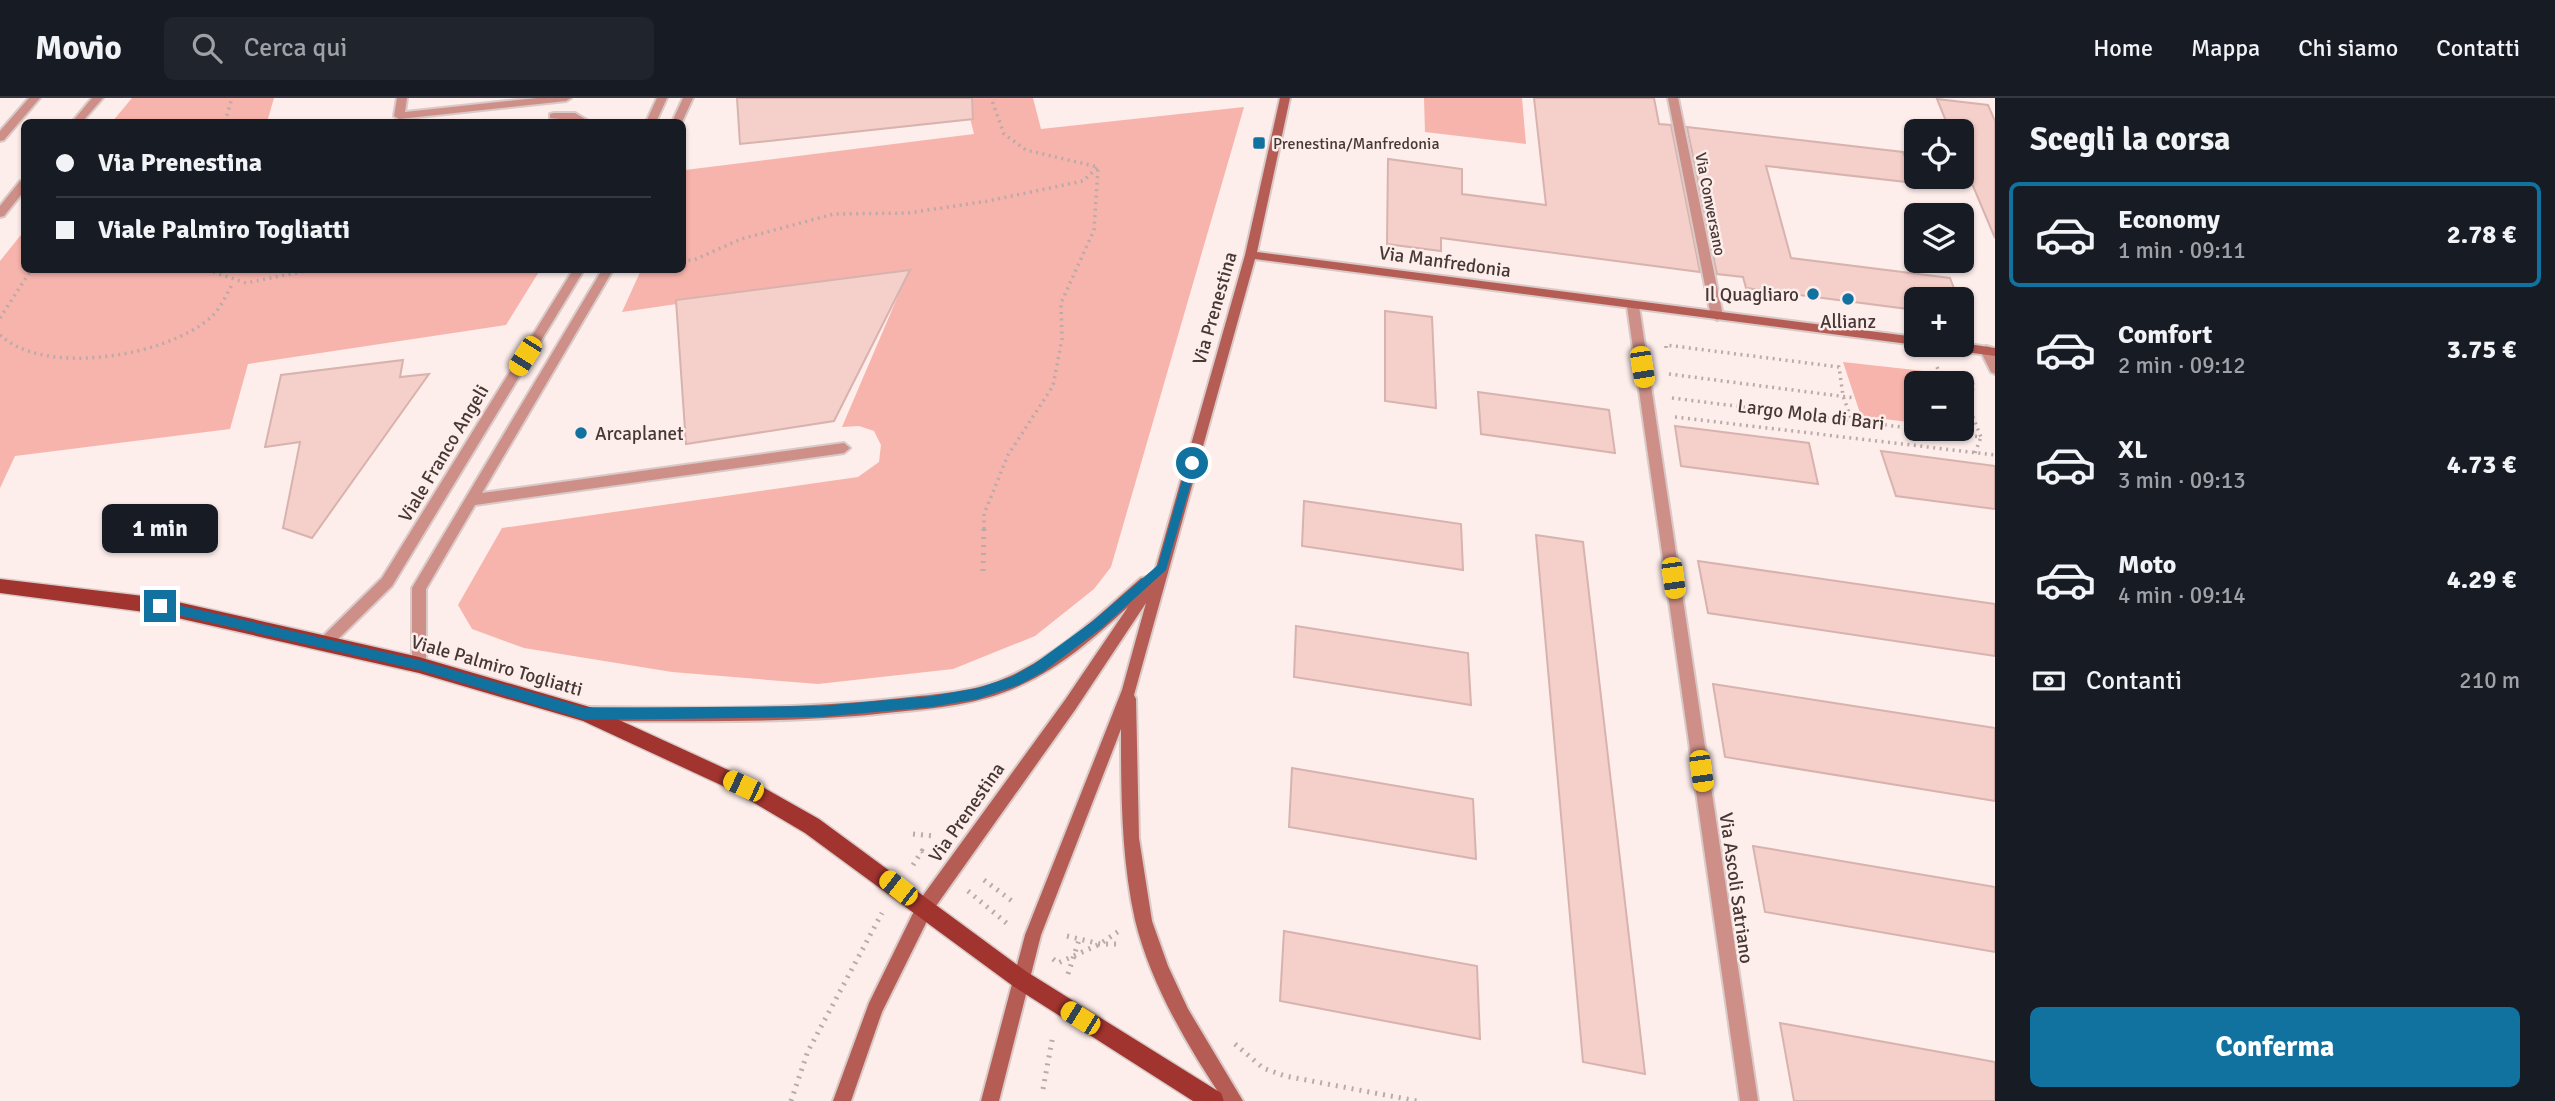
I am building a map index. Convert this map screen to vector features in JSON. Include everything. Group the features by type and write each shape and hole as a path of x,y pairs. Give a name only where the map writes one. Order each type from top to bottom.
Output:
{"main road":[{"name":"Via Prenestina","path":"990,1101 1033,934 1129,690 1251,255 1285,98"},
{"name":"Via Manfredonia","path":"1251,255 1633,306"},
{"path":"1633,306 1904,339"},
{"name":"Via Prenestina","path":"842,1101 875,1009 925,907 1070,705 1163,567"},
{"path":"586,714 876,709 978,694 1014,681 1058,655 1163,567"},
{"name":"Viale Palmiro Togliatti","path":"0,586 160,606 419,665 586,714 743,786 813,826 1020,979 1213,1101"},
{"path":"1129,690 1132,843 1145,925 1178,1008 1234,1101"}],"street":[{"path":"0,138 35,98"},
{"path":"80,119 98,98"},
{"path":"402,98 399,116 566,98"},
{"path":"652,119 662,98"},
{"path":"678,119 688,98"},
{"name":"Via Conversano","path":"1674,98 1717,316"},
{"path":"554,116 575,116 580,119"},
{"path":"0,213 21,188"},
{"name":"Viale Franco Angeli","path":"325,643 387,582 576,273"},
{"path":"419,665 419,588 605,273"},
{"name":"Via Ascoli Satriano","path":"1633,306 1749,1101"},
{"path":"1991,351 1995,369"},
{"path":"471,500 844,447"}],"path":[{"path":"226,119 232,98"},
{"path":"991,98 1004,134 1026,150 1098,167"},
{"path":"686,261 694,260 741,239 834,214 908,213 988,201 1083,181 1098,167"},
{"path":"984,571 984,514 1008,455 1053,386 1062,340 1061,303 1094,230 1098,167"},
{"path":"0,318 29,273"},
{"path":"213,273 233,283 247,285 298,273"},
{"path":"0,335 25,351 71,357 118,355 151,346 207,321 224,300 233,283"},
{"path":"1667,355 1666,345 1839,367 1843,396 1852,421"},
{"path":"1668,365 1669,376 1855,398"},
{"path":"1674,417 1671,398 1981,437"},
{"name":"Largo Mola di Bari","path":"1664,415 1995,455"},
{"path":"1974,419 1981,437 1974,453"},
{"path":"913,834 933,836"},
{"path":"984,880 1016,904"},
{"path":"791,1101 808,1051 886,907"},
{"path":"1058,963 1100,944 1118,931"},
{"path":"1067,936 1100,944 1120,944"},
{"path":"1068,974 1079,940"},
{"path":"1043,1089 1054,1030"},
{"path":"1231,1041 1263,1068 1285,1076 1417,1101"}],"shaded area":[{"path":"132,98 274,98 268,119 114,119"},
{"path":"965,98 1033,98 1041,129 1244,107 1111,567 1094,589 1035,636 953,669 818,684 672,672 524,648 472,629 458,605 502,528 858,477 879,462 881,445 874,431 859,426 842,427 909,270 622,312 640,273 686,273 686,170 974,134"},
{"path":"1424,98 1522,98 1526,144 1425,132"},
{"path":"21,235 21,273 538,273 506,325 248,364 230,429 15,456 0,488 0,261"},
{"path":"1843,362 1924,371 1904,371 1904,421 1861,416"}],"building":[{"path":"737,98 972,98 973,119 740,144"},
{"path":"1534,98 1654,98 1659,124 1671,125 1700,272 1441,238 1441,251 1387,244 1388,159 1462,169 1462,194 1546,205"},
{"path":"1937,99 1988,105 1995,121 1995,238 1974,188 1974,119 1945,119"},
{"path":"1687,127 1903,152 1904,182 1766,166 1791,258 1950,278 1953,287 1904,287 1904,308 1746,288 1743,277 1717,274"},
{"path":"910,270 834,421 686,444 676,300"},
{"path":"1385,311 1432,317 1436,408 1385,401"},
{"path":"403,360 400,377 429,374 312,538 283,528 300,442 265,447 281,375"},
{"path":"1478,392 1609,410 1615,453 1481,434"},
{"path":"1675,426 1809,443 1818,484 1681,466"},
{"path":"1881,451 1995,466 1995,509 1896,496"},
{"path":"1304,501 1461,524 1463,570 1302,546"},
{"path":"1536,535 1583,542 1645,1074 1583,1062"},
{"path":"1698,561 1995,604 1995,656 1708,613"},
{"path":"1296,626 1468,653 1471,705 1294,677"},
{"path":"1713,684 1995,728 1995,801 1725,757"},
{"path":"1292,768 1473,799 1476,859 1289,827"},
{"path":"1753,846 1995,887 1995,952 1765,912"},
{"path":"1284,931 1477,966 1480,1039 1280,1001"},
{"path":"1780,1023 1995,1062 1995,1101 1794,1101"}],"place":[{"name":"Prenestina/Manfredonia","path":"1259,143"},
{"name":"Il Quagliaro","path":"1813,294"},
{"name":"Allianz","path":"1848,299"},
{"name":"Arcaplanet","path":"581,433"}],"route":[{"path":"160,606 419,665 586,714 820,712 932,702 978,694 1014,681 1039,668 1097,625 1163,567 1192,463"}]}
